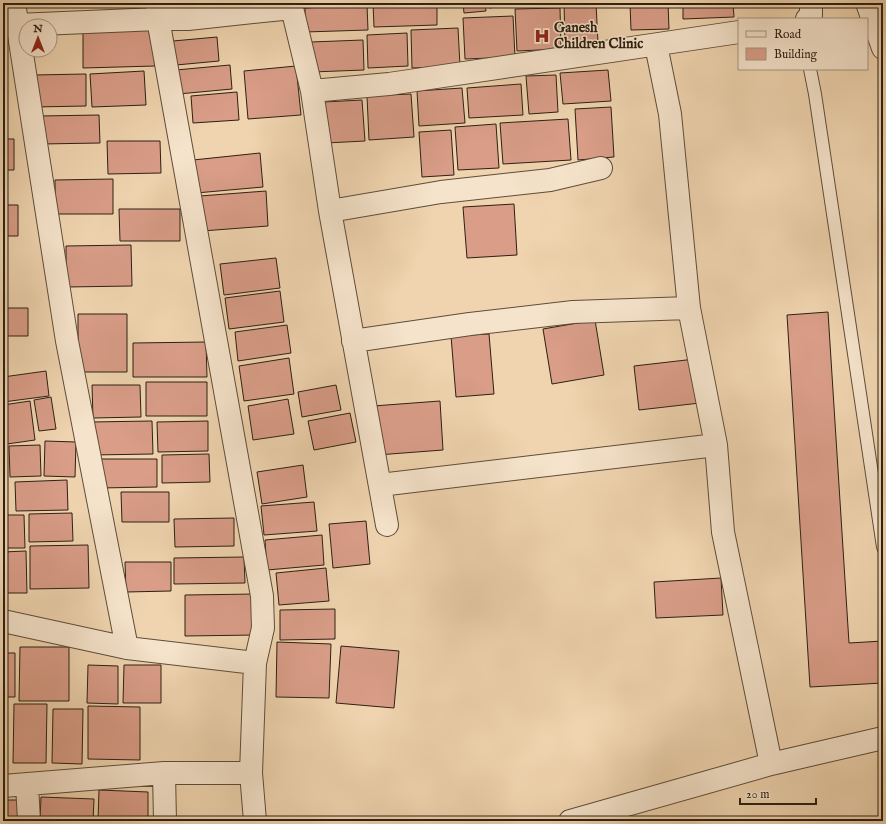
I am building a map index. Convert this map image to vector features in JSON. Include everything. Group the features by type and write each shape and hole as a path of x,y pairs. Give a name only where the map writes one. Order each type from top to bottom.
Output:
{"street":[{"path":"14,3 10,25 67,341 127,648"},
{"path":"808,18 811,15 811,3"},
{"path":"867,3 883,48"},
{"path":"10,25 157,11 188,19 292,5 312,91 330,211 387,525"},
{"path":"157,11 262,596 263,628 255,663 251,773 255,821"},
{"path":"312,91 389,84 738,32"},
{"path":"656,45 670,114 689,308 716,445 723,532 770,764"},
{"path":"330,211 441,192 550,180 601,168"},
{"path":"353,341 470,324 573,312 689,308"},
{"path":"380,485 716,445"},
{"path":"3,622 127,648 255,663"},
{"path":"570,821 770,764 883,738"},
{"path":"3,786 164,773 251,773"},
{"path":"164,773 165,821"},
{"path":"27,784 29,821"}],"lane":[{"path":"810,70 883,547"}],"building":[{"path":"167,3 218,3 219,10 169,15"},
{"path":"373,3 437,3 437,25 374,27"},
{"path":"463,3 485,3 486,11 464,13"},
{"path":"489,3 532,3 489,8"},
{"path":"564,3 596,3 598,43 565,44"},
{"path":"630,3 668,3 669,29 631,30"},
{"path":"683,3 733,3 734,17 683,19"},
{"path":"367,5 368,30 305,32 305,8"},
{"path":"560,8 561,49 517,51 515,9"},
{"path":"513,16 515,57 465,59 463,18"},
{"path":"458,28 460,66 412,68 411,30"},
{"path":"154,30 155,66 83,68 83,31"},
{"path":"407,33 408,66 368,68 367,35"},
{"path":"217,37 219,61 176,65 173,41"},
{"path":"363,40 364,70 312,72 311,42"},
{"path":"230,65 232,89 178,94 176,70"},
{"path":"296,66 301,115 248,119 244,71"},
{"path":"608,70 611,101 563,104 560,73"},
{"path":"144,71 146,105 92,107 90,74"},
{"path":"86,74 86,106 34,107 34,75"},
{"path":"556,75 558,112 529,114 526,76"},
{"path":"521,84 523,115 469,118 467,88"},
{"path":"462,88 465,123 419,126 417,91"},
{"path":"237,92 239,120 193,123 191,96"},
{"path":"411,94 414,137 369,140 367,96"},
{"path":"3,99 5,99 5,132 3,132"},
{"path":"362,100 365,141 326,143 324,102"},
{"path":"611,107 614,157 578,160 575,109"},
{"path":"99,115 100,143 41,144 40,116"},
{"path":"568,119 571,160 503,164 500,123"},
{"path":"496,124 499,168 458,170 455,127"},
{"path":"451,130 454,175 422,177 419,132"},
{"path":"3,139 14,139 14,170 3,170"},
{"path":"107,141 160,141 161,173 108,174"},
{"path":"260,153 263,187 196,193 193,160"},
{"path":"113,179 113,214 55,214 55,180"},
{"path":"266,191 268,226 202,231 200,196"},
{"path":"514,204 517,255 467,258 463,207"},
{"path":"3,205 18,205 18,236 3,236"},
{"path":"119,209 180,209 180,241 120,241"},
{"path":"131,245 132,286 66,287 66,246"},
{"path":"276,258 280,288 224,295 220,264"},
{"path":"280,291 284,322 229,329 225,298"},
{"path":"3,308 28,308 28,336 3,336"},
{"path":"828,312 849,643 883,641 883,683 810,687 787,315"},
{"path":"78,314 127,314 127,372 78,372"},
{"path":"595,320 604,375 552,384 543,329"},
{"path":"287,325 291,353 238,361 235,332"},
{"path":"489,334 494,394 456,397 451,336"},
{"path":"206,342 207,377 133,377 133,343"},
{"path":"289,358 294,394 244,401 239,366"},
{"path":"695,359 700,403 639,410 634,366"},
{"path":"46,371 49,396 3,402 3,377"},
{"path":"146,382 207,382 207,416 146,416"},
{"path":"92,385 140,385 141,417 93,418"},
{"path":"336,385 341,410 302,417 298,392"},
{"path":"51,397 56,429 39,431 34,400"},
{"path":"288,399 294,434 253,440 248,406"},
{"path":"30,401 35,440 7,444 3,405"},
{"path":"440,401 443,450 377,455 373,406"},
{"path":"350,413 356,442 314,450 308,421"},
{"path":"152,421 153,454 92,455 91,422"},
{"path":"208,421 208,451 158,452 157,422"},
{"path":"45,441 76,442 75,477 44,476"},
{"path":"40,445 41,476 10,477 9,446"},
{"path":"209,454 210,482 162,483 162,455"},
{"path":"98,459 157,459 157,487 99,488"},
{"path":"303,465 307,497 262,504 257,472"},
{"path":"67,480 68,510 16,511 15,482"},
{"path":"121,492 169,492 169,522 122,522"},
{"path":"314,502 317,531 264,535 261,506"},
{"path":"72,513 73,541 29,542 29,514"},
{"path":"3,515 24,515 25,548 3,548"},
{"path":"234,518 234,546 175,547 174,519"},
{"path":"366,521 370,564 333,568 329,524"},
{"path":"322,535 324,565 267,570 265,540"},
{"path":"88,545 89,588 30,589 30,546"},
{"path":"26,551 27,593 3,593 3,552"},
{"path":"244,557 245,583 174,584 174,558"},
{"path":"125,562 171,562 171,591 126,592"},
{"path":"326,568 329,601 279,605 276,573"},
{"path":"721,578 723,615 656,618 654,582"},
{"path":"256,594 257,635 185,636 185,595"},
{"path":"335,609 335,639 280,640 280,610"},
{"path":"277,642 331,644 329,698 276,697"},
{"path":"341,646 399,651 394,708 336,703"},
{"path":"20,647 69,647 69,701 19,701"},
{"path":"3,653 15,653 15,697 3,697"},
{"path":"88,665 118,666 118,704 87,703"},
{"path":"124,665 161,665 161,703 123,703"},
{"path":"3,702 7,702 7,768 3,768"},
{"path":"14,704 47,704 46,763 13,763"},
{"path":"88,706 140,707 140,760 88,759"},
{"path":"53,709 83,709 82,764 52,763"},
{"path":"99,790 148,792 148,821 98,821"},
{"path":"41,797 94,799 93,821 40,821"},
{"path":"3,800 21,800 21,821 3,821"}],"place":[{"name":"Ganesh Children Clinic","path":"542,36"}]}
